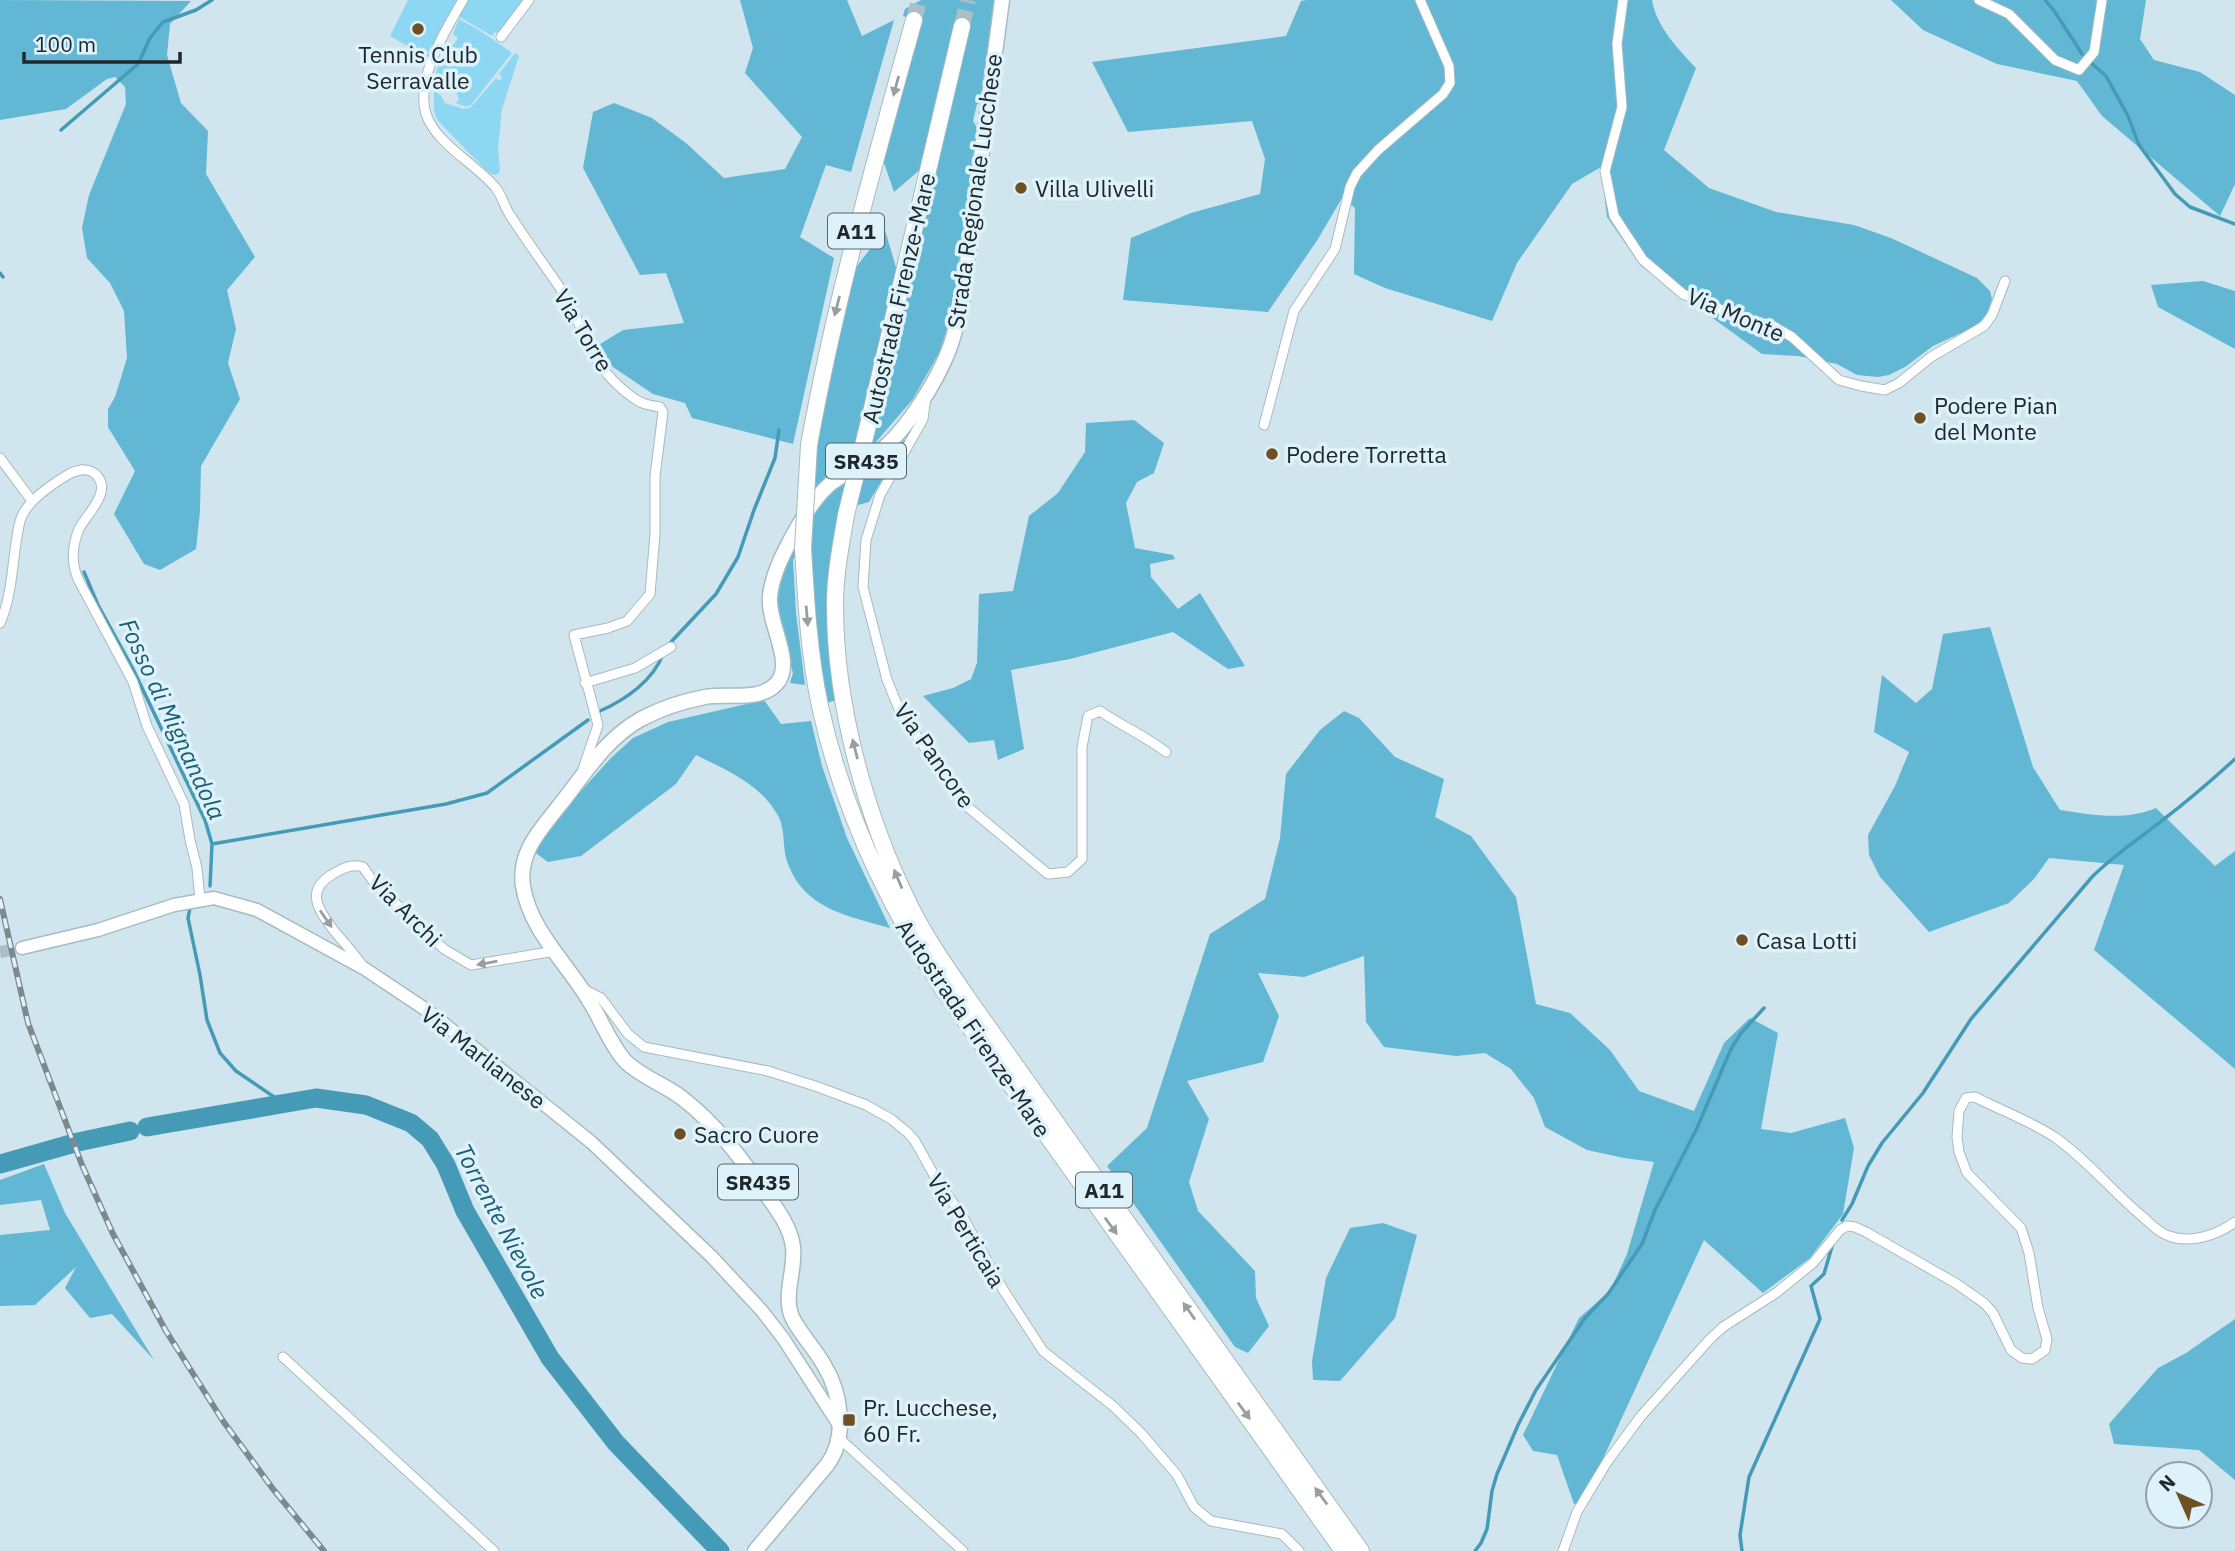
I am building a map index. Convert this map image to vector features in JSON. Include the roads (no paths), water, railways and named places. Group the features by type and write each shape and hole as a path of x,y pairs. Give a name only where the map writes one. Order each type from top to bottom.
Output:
{"highway":[{"name":"Autostrada Firenze-Mare","path":"914,20 848,263 827,349 810,445 803,548 808,626 826,733 849,807 871,861 893,907 942,988 1343,1551"},
{"name":"Autostrada Firenze-Mare","path":"962,26 846,515 836,585 836,628 841,685 856,754 887,853 912,910 940,957 1361,1551"}],"main road":[{"name":"Strada Regionale Lucchese","path":"839,1432 835,1391 827,1368 792,1318 789,1309 793,1249 782,1218 724,1136 698,1110 628,1064 616,1050 582,989 534,920 522,881 524,858 535,835 620,731 644,717 705,697 765,692 780,680 784,660 772,624 770,596 786,550 816,498 888,444 900,431 926,392 948,351 962,301 1002,0"},
{"path":"755,1551 833,1457 839,1432"}],"street":[{"name":"Via Torre","path":"463,0 435,53 428,74 424,98 426,114 436,131 499,192 510,216 565,296 598,361 634,398 642,403 660,407 663,412 655,475 655,534 650,594 627,621 574,635 585,683"},
{"path":"500,37 529,0"},
{"path":"1264,425 1294,311 1335,249 1350,187 1357,173 1378,150 1443,94 1450,83 1449,66 1420,0"},
{"name":"Via Monte","path":"1623,0 1617,44 1622,107 1605,171 1614,216 1643,260 1683,294 1734,315 1773,326 1792,337 1839,380 1861,387 1885,390 1899,383 1931,357 1984,326 1992,315 2005,281"},
{"path":"1979,0 2009,14 2055,60 2079,70 2094,51 2102,0"},
{"name":"Via Pancore","path":"926,392 923,419 880,495 866,540 863,587 887,680 902,716 969,808 1048,874 1068,872 1082,859 1082,757 1088,716 1100,711 1148,738 1166,752"},
{"path":"0,458 32,501"},
{"path":"0,623 8,593 20,519 32,501 72,472 87,469 93,472 101,481 102,488 77,536 73,558 75,573 133,682 148,726 184,804 197,868 200,900"},
{"path":"579,781 598,725 585,683 635,668 671,647"},
{"name":"Via Archi","path":"365,969 322,915 317,904 317,888 323,880 350,865 363,867 375,884 444,949 471,965 555,951"},
{"name":"Via Marlianese","path":"22,948 98,930 174,905 214,898 257,910 365,969 428,1010 591,1142 712,1257 783,1338 839,1432"},
{"name":"Via Perticaia","path":"582,989 600,998 628,1034 644,1047 768,1071 866,1105 900,1126 915,1141 935,1177 961,1214 1004,1291 1043,1350 1113,1406 1141,1433 1177,1475 1194,1507 1211,1521 1282,1534 1298,1551"},
{"path":"1563,1551 1577,1512 1607,1462 1641,1416 1723,1327 1776,1293 1813,1263 1840,1230 1847,1226 1866,1232 1984,1303 1993,1313 2011,1350 2022,1358 2032,1359 2045,1350 2047,1339 2038,1308 2029,1252 2021,1228 1967,1173 1959,1152 1956,1137 1959,1111 1966,1098 1975,1097 2053,1137 2073,1152 2124,1201 2170,1237 2198,1238 2212,1235 2235,1222"},
{"path":"284,1357 494,1551"},
{"path":"839,1432 963,1551"}],"waterway":[{"path":"61,130 138,64 150,38 163,22 196,10 212,0"},
{"path":"2045,0 2082,54"},
{"path":"2089,61 2106,76 2128,116 2139,145 2175,194 2190,207 2235,224"},
{"name":"Fosso di Mignandola","path":"0,273 3,277"},
{"path":"671,642 716,594 738,557 775,458 779,430"},
{"name":"Fosso di Mignandola","path":"84,572 205,820 212,844 210,886"},
{"path":"600,711 619,701 645,681 663,654"},
{"path":"212,844 446,804 487,793 588,720"},
{"path":"1842,1220 1882,1143 1923,1093 1971,1019 2092,877 2235,759"},
{"name":"Fosso di Mignandola","path":"190,908 188,918 207,1020 220,1053 236,1071 283,1103"},
{"path":"1475,1551 1487,1529 1497,1474 1536,1390 1585,1318 1608,1294 1642,1244 1655,1210 1697,1128 1731,1049 1741,1033 1764,1008"},
{"name":"Torrente Nievole","path":"147,1127 316,1098 366,1105 411,1123 430,1139 446,1165 465,1211 550,1358 616,1443 720,1551"},
{"name":"Torrente Nievole","path":"0,1164 78,1142 130,1131"},
{"path":"1742,1551 1740,1535 1749,1477 1820,1319 1811,1286 1824,1274 1833,1243"}],"tunnel":[{"path":"914,20 919,0"},
{"path":"962,26 968,0"},
{"path":"0,952 22,948"}],"railway":[{"path":"0,899 28,1023 82,1165 113,1234 166,1331 223,1421 273,1489 324,1551"}],"place":[{"name":"Tennis Club Serravalle","path":"418,29"},
{"name":"Villa Ulivelli","path":"1021,188"},
{"name":"Podere Pian del Monte","path":"1920,418"},
{"name":"Podere Torretta","path":"1272,454"},
{"name":"Casa Lotti","path":"1742,940"},
{"name":"Sacro Cuore","path":"680,1134"},
{"name":"Pr. Lucchese, 60 Fr.","path":"849,1420"}]}
